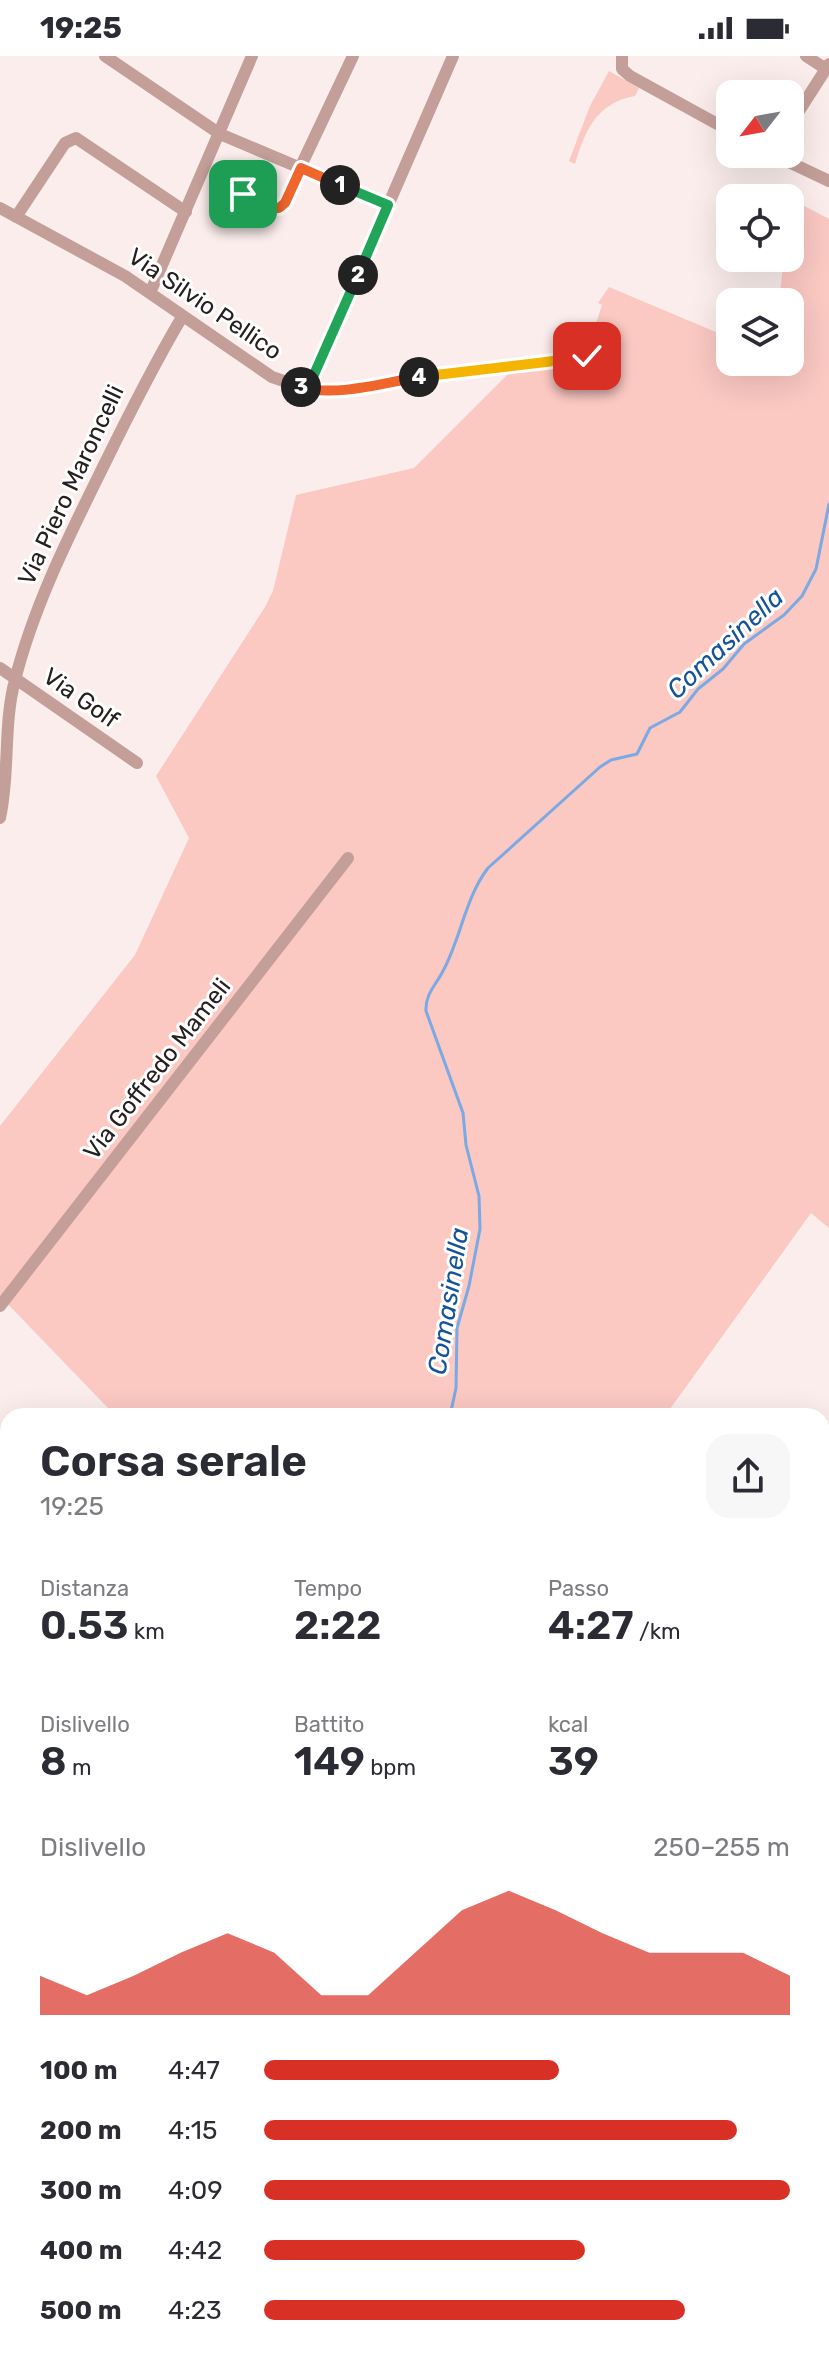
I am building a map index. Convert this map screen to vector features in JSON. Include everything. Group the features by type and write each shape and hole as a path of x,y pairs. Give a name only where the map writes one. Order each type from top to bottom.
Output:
{"street":[{"path":"105,56 120,60 220,134 388,205"},
{"path":"150,293 252,56"},
{"path":"243,194 268,208 279,208 285,203 353,56"},
{"path":"297,387 312,379 453,56"},
{"path":"804,103 827,66 806,56"},
{"path":"622,61 630,76 716,123"},
{"path":"16,217 65,143 72,138 80,140 186,212"},
{"path":"802,168 829,181"},
{"name":"Via Silvio Pellico","path":"0,208 96,259 272,377 297,387 321,392 338,391 422,376 587,356"},
{"name":"Via Piero Maroncelli","path":"0,818 4,744 15,678 53,570 144,382 182,317"},
{"name":"Via Golf","path":"0,668 137,763"},
{"name":"Via Goffredo Mameli","path":"0,1306 348,858"}],"shaded area":[{"path":"609,71 639,88 635,96 611,105 594,120 575,164 569,161 590,106"},
{"path":"804,206 829,219 829,1228 811,1213 671,1408 108,1408 0,1296 0,1126 135,955 189,838 156,776 273,591 296,495 414,468 515,367 586,354 602,305 598,303 609,287 716,332 716,376 804,376 804,288 781,288 782,272 804,272"}],"waterway":[{"name":"Comasinella","path":"452,1408 456,1388 457,1328 480,1229 479,1196 466,1145 463,1113 426,1011 429,995 449,958 474,892 488,868 600,767 611,760 637,754 650,728 680,712 698,689 723,669 744,644 784,615 802,596 816,569 829,504"}],"route":[{"path":"243,194 268,208 279,208 285,203 301,168 388,205 312,379 297,387 321,392 338,391 422,376 587,356"}]}
